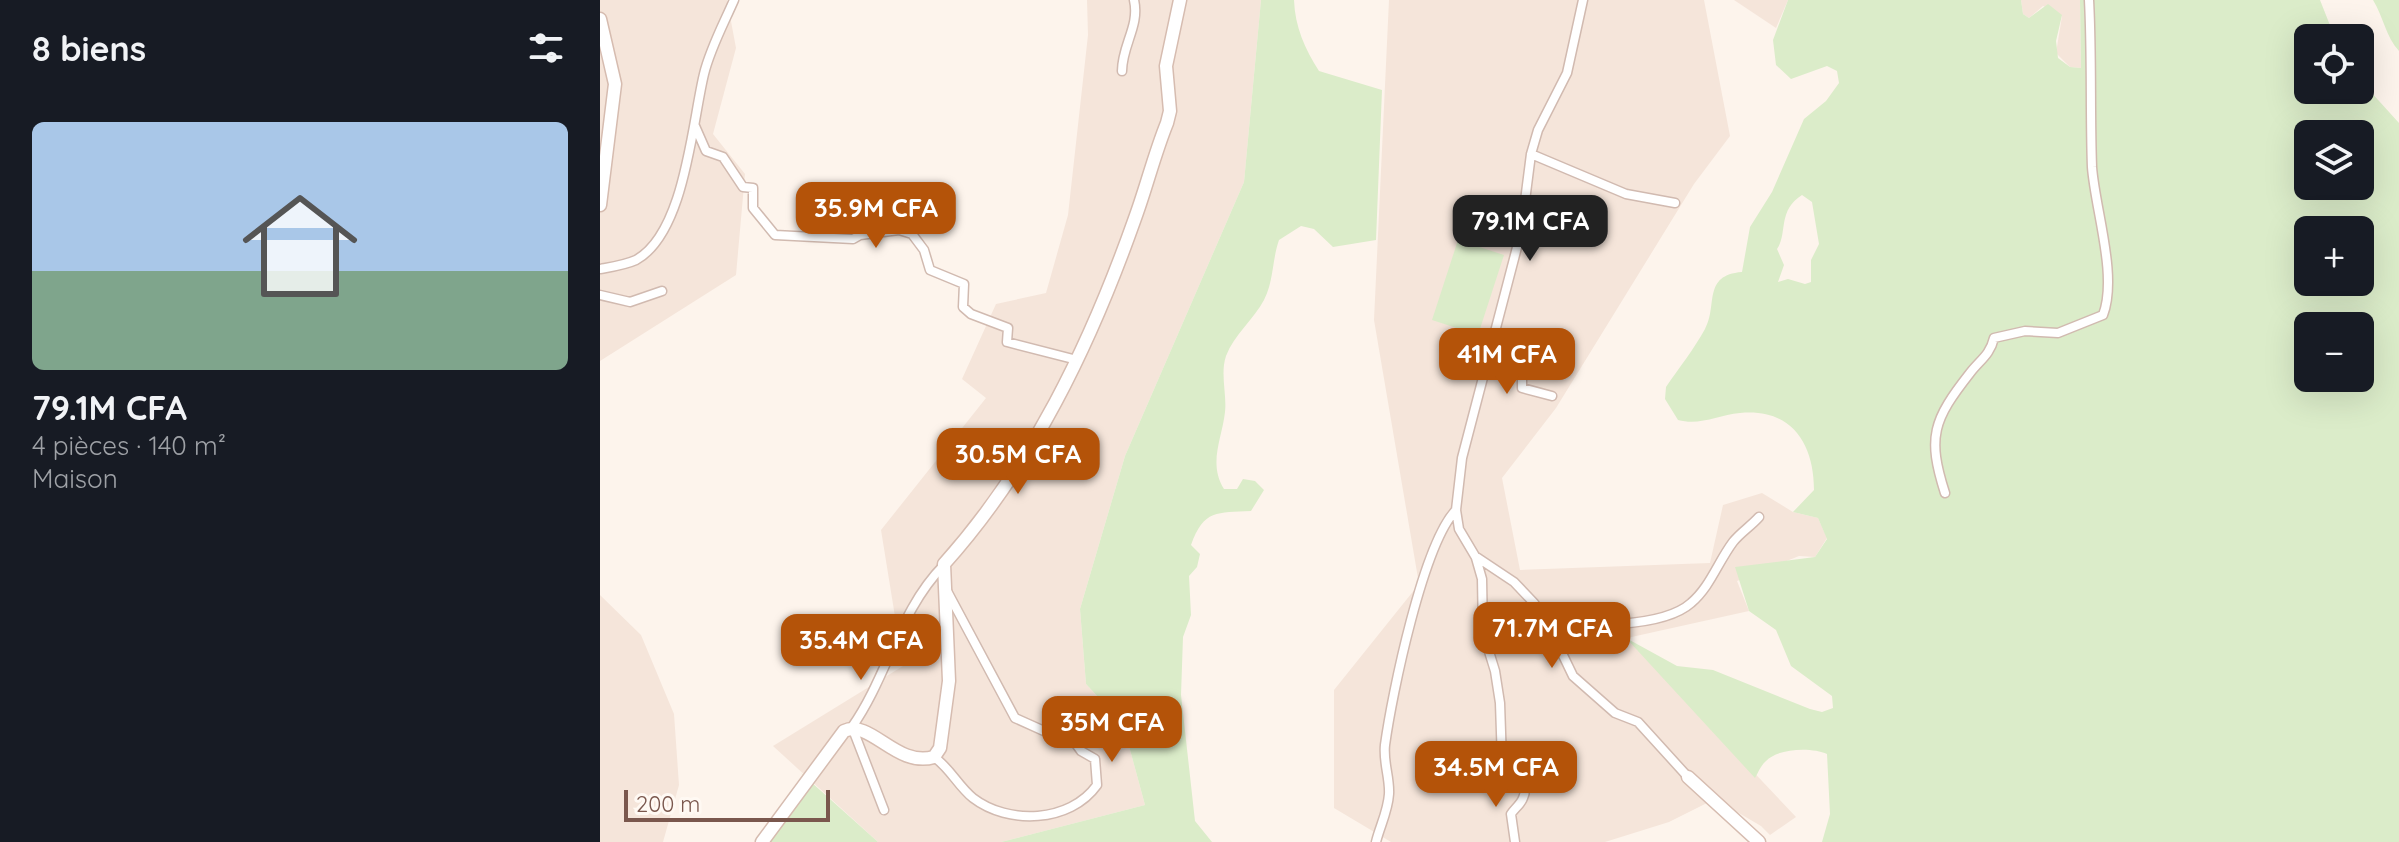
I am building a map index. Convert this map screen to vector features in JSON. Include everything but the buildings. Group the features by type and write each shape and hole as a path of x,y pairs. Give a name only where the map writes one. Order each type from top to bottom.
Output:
{"street":[{"path":"600,269 634,261 668,223 695,126 706,65 734,0"},
{"path":"1122,71 1122,54 1135,21 1134,0"},
{"path":"762,842 833,741 852,727 869,702 922,590 972,533 1050,417 1130,233 1167,123 1170,111 1166,66 1180,0"},
{"path":"1515,842 1511,814 1523,799 1524,790 1522,781 1504,770 1502,762 1500,703 1495,671 1483,632 1482,579 1475,556 1459,529 1456,510 1462,458 1521,232 1531,154 1538,130 1567,73 1583,0"},
{"path":"1945,493 1933,456 1934,435 1953,396 1987,356 1994,338 2025,331 2058,333 2103,315 2106,306 2104,253 2092,166 2089,0"},
{"path":"600,19 615,84 600,205"},
{"path":"695,126 706,151 723,157 743,187 753,188 753,208 775,235 816,240 853,239 860,235 894,230 912,234 927,255 930,270 964,284 963,307 971,314 1008,328 1007,342 1077,360"},
{"path":"1531,154 1626,194 1675,203"},
{"path":"600,295 630,302 662,291"},
{"path":"1491,349 1522,367 1520,386 1552,396"},
{"path":"1376,842 1389,794 1384,754 1403,647 1435,546 1445,522 1456,510"},
{"path":"1547,622 1625,624 1655,619 1685,608 1716,572 1733,543 1759,517"},
{"path":"1475,556 1514,582 1547,622 1573,676 1615,713 1638,722 1688,777 1759,842"},
{"path":"934,757 940,748 946,716 947,591 944,564"},
{"path":"852,727 861,729 911,758 934,757 980,803 1038,817 1067,810 1083,801 1097,785 1095,759 1081,751 1071,737 1044,731 1015,718 947,591"},
{"path":"852,727 884,810"}],"shaded area":[{"path":"600,0 727,0 736,48 713,134 745,174 736,275 600,361"},
{"path":"1087,0 1261,0 1244,182 1125,456 1080,609 1086,684 1123,724 1145,805 1001,842 878,842 773,746 903,666 881,530 986,398 962,379 996,304 1046,293 1068,215 1088,35"},
{"path":"1389,0 1704,0 1730,136 1694,184 1556,408 1502,478 1520,570 1710,563 1723,505 1762,493 1793,512 1818,518 1827,538 1815,557 1799,556 1737,581 1749,611 1627,638 1796,817 1770,835 1761,826 1715,799 1669,822 1605,842 1391,842 1334,808 1334,690 1419,584 1374,320"},
{"path":"1734,0 1788,0 1776,28"},
{"path":"2021,0 2080,0 2081,68 2070,67 2056,53 2062,16 2043,6 2029,18 2023,14"},
{"path":"600,595 641,635 674,714 679,785 663,842 600,842"}],"green space":[{"path":"1261,0 1294,0 1302,37 1319,71 1382,90 1376,240 1333,247 1314,229 1301,226 1279,240 1264,300 1226,356 1225,412 1216,460 1219,479 1224,489 1237,489 1243,479 1255,481 1264,490 1251,511 1221,513 1207,519 1191,545 1200,554 1197,567 1189,576 1191,615 1183,637 1181,695 1195,821 1212,842 1001,842 1145,805 1123,724 1086,684 1080,609 1125,456 1244,182"},
{"path":"1788,0 2021,0 2023,14 2029,18 2048,4 2062,15 2056,41 2058,58 2070,67 2081,68 2080,0 2320,0 2329,24 2294,24 2294,104 2374,104 2374,95 2399,123 2399,842 1822,842 1830,814 1827,754 1804,750 1778,753 1764,763 1755,778 1626,638 1677,666 1713,670 1810,709 1822,712 1833,708 1832,696 1791,666 1776,630 1749,611 1735,567 1815,557 1827,539 1818,518 1793,512 1814,490 1810,457 1804,444 1796,432 1773,416 1740,413 1686,422 1678,420 1665,399 1666,387 1705,329 1716,285 1729,274 1742,272 1750,227 1772,192 1804,119 1826,101 1839,83 1837,71 1827,66 1791,79 1776,65 1773,40","holes":["1802,195 1812,202 1819,244 1811,260 1811,282 1805,284 1788,279 1778,282 1784,265 1777,249 1786,215 1794,201"]},
{"path":"2373,0 2399,0 2399,51 2391,39"},
{"path":"1458,240 1504,255 1478,335 1432,320"},
{"path":"801,773 878,842 770,842 811,786"}]}
